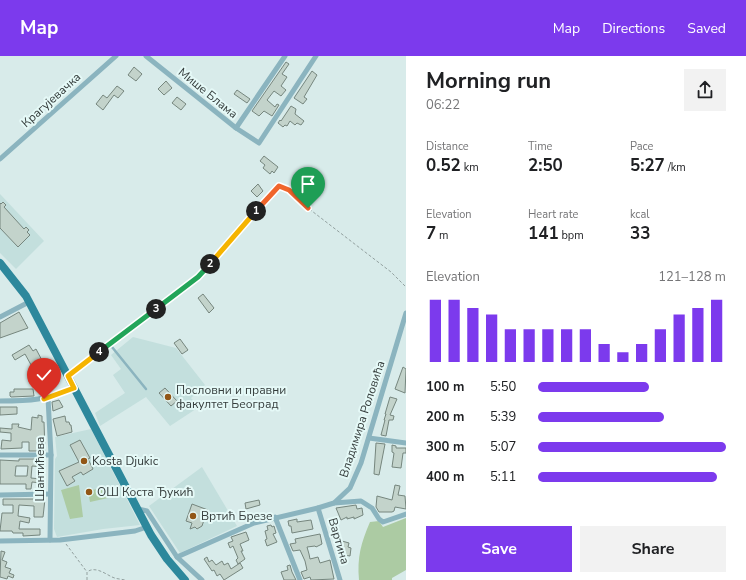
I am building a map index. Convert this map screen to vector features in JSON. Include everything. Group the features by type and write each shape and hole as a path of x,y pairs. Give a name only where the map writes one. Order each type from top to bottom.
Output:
{"main road":[{"path":"0,263 16,282 29,302 147,527 163,554 185,580"}],"street":[{"name":"Крагујевачка","path":"0,159 116,56"},
{"name":"Мише Блама","path":"146,56 236,128 260,144 316,56"},
{"path":"236,128 285,56"},
{"path":"0,317 29,302"},
{"name":"Владимира Роловића","path":"177,557 254,523 334,503 350,488 356,477 369,438 406,312"},
{"path":"0,401 48,398 74,388"},
{"name":"Шантићева","path":"48,398 51,455 50,540"},
{"path":"369,438 406,443"},
{"path":"0,455 51,455"},
{"path":"0,495 50,494"},
{"path":"334,503 361,501 372,508 379,519 383,522 406,514"},
{"path":"138,508 148,512 177,557 202,580"},
{"name":"Вартина","path":"318,508 340,580"},
{"path":"275,517 300,580"},
{"path":"0,541 64,540 135,531 147,527"}],"lane":[{"path":"68,376 198,277 279,186 289,190"},
{"path":"108,346 112,347 146,389"}],"path":[{"path":"289,190 308,208 391,272 406,287"},
{"path":"64,540 87,572 87,580"},
{"path":"87,572 89,570 97,570 113,578 125,580"}],"shaded area":[{"path":"0,194 44,241 16,269 0,253"},
{"path":"133,337 176,348 205,385 191,398 199,407 170,426 146,397 100,426 95,413 125,393 113,375 121,369 111,355"},
{"name":"ОШ Коста Ђукић","path":"91,429 140,525 103,529 57,537 54,529 55,459 57,456 55,437"},
{"name":"Вртић Брезе","path":"202,467 237,526 180,553 149,506"}],"green space":[{"path":"79,485 83,517 70,519 61,490"},
{"path":"106,487 108,498 90,502 88,491"},
{"path":"406,518 406,570 392,578 392,580 359,580 360,550 370,522 379,521 383,527"}],"building":[{"path":"286,62 289,64 282,74 287,77 281,86 286,90 281,96 274,91 267,100 275,107 277,104 279,105 272,116 264,111 259,116 252,111"},
{"path":"134,67 142,74 136,81 128,75"},
{"path":"312,71 317,75 304,97 307,99 303,104 294,98"},
{"path":"166,81 172,88 164,95 158,89"},
{"path":"117,86 124,91 118,98 114,95 103,110 96,104 103,95 107,98"},
{"path":"237,90 250,99 247,103 234,94"},
{"path":"177,97 186,104 181,110 172,103"},
{"path":"291,106 296,109 295,114 304,121 301,125 297,123 295,125 290,121 287,126 285,125 283,127 278,123"},
{"path":"264,156 278,167 274,173 272,171 270,174 263,168 265,165 260,161"},
{"path":"258,184 263,191 257,197 251,191"},
{"path":"3,202 6,205 4,207 24,229 26,227 29,230 27,232 30,235 18,247 0,228 0,203 1,204"},
{"path":"203,294 214,308 209,313 198,298"},
{"path":"19,312 28,328 0,338 0,323"},
{"path":"180,339 188,350 182,354 174,343"},
{"path":"29,345 33,351 36,349 45,366 35,372 25,354 15,360 12,355"},
{"path":"403,367 406,369 405,393 395,389"},
{"name":"Пословни и правни факултет Београд","path":"165,388 177,401 171,406 159,393"},
{"path":"14,389 33,389 34,396 11,397 10,392 14,392"},
{"path":"390,397 397,399 390,415 394,416 393,420 389,420 386,436 381,435"},
{"path":"59,400 63,407 53,411 52,402"},
{"path":"0,407 17,407 17,414 0,415"},
{"path":"38,415 42,416 42,422 44,422 45,451 29,451 29,442 22,442 22,448 1,449 2,440 11,441 11,433 0,432 0,428 12,429 12,424 19,424 18,427 31,430 32,417 38,418"},
{"path":"65,416 66,422 69,422 71,425 72,432 57,436 53,419"},
{"name":"Kosta Djukic","path":"80,440 90,458 88,459 93,469 83,475 81,472 72,477 75,481 67,486 59,471 79,462 70,445"},
{"path":"376,443 385,444 379,475 374,474"},
{"path":"392,445 396,446 396,448 406,448 406,453 403,453 401,468 392,467 394,453 392,452"},
{"path":"19,459 43,459 43,467 32,466 31,478 41,479 41,483 32,482 31,489 26,489 26,484 0,484 0,460 19,461","holes":["16,466 28,466 27,476 15,476"]},
{"path":"395,485 400,486 398,495 405,496 406,509 395,507 394,511 392,512 379,512 376,507 377,496 392,500"},
{"path":"3,499 45,499 43,517 34,517 34,506 19,505 18,516 30,518 29,523 20,521 19,529 40,529 40,535 23,536 23,533 0,531 2,513 13,513 13,505 3,505"},
{"path":"259,500 260,505 246,509 245,503"},
{"path":"192,504 208,510 206,521 204,520 202,526 197,529 195,527 190,529 192,523 186,521"},
{"path":"356,505 357,509 362,508 363,515 354,519 354,517 347,519 347,517 341,520 336,508"},
{"path":"297,519 297,522 311,520 313,529 292,533 291,526 289,526 288,521"},
{"path":"271,525 272,527 274,526 276,533 273,534 277,542 267,546 265,531 268,530 267,526"},
{"path":"246,532 249,540 240,544 243,551 241,551 245,559 238,564 236,560 238,558 233,546 230,548 228,543 233,541 231,537"},
{"path":"320,534 322,544 316,547 307,547 310,559 318,557 320,563 330,560 334,579 311,580 310,577 304,579 301,572 307,570 305,561 300,550 293,551 290,544 296,543 295,539"},
{"path":"342,541 349,543 348,547 351,548 350,556 344,555 345,550 340,549"},
{"path":"1,551 5,552 2,560 7,562 5,567 11,569 9,573 14,575 13,578 8,576 7,579 0,577"},
{"path":"207,557 209,562 212,560 216,565 222,561 224,565 228,563 231,569 240,563 243,568 224,580 220,574 217,576 214,570 212,571 204,559"},
{"path":"290,565 296,580 284,580 281,572 288,570 287,566"}],"place":[{"name":"Пословни и правни факултет Београд","path":"168,397"},
{"name":"Kosta Djukic","path":"84,461"},
{"name":"ОШ Коста Ђукић","path":"89,492"},
{"name":"Вртић Брезе","path":"193,516"}],"route":[{"path":"44,399 74,388 68,376 198,277 279,186 289,190 308,208"}]}
